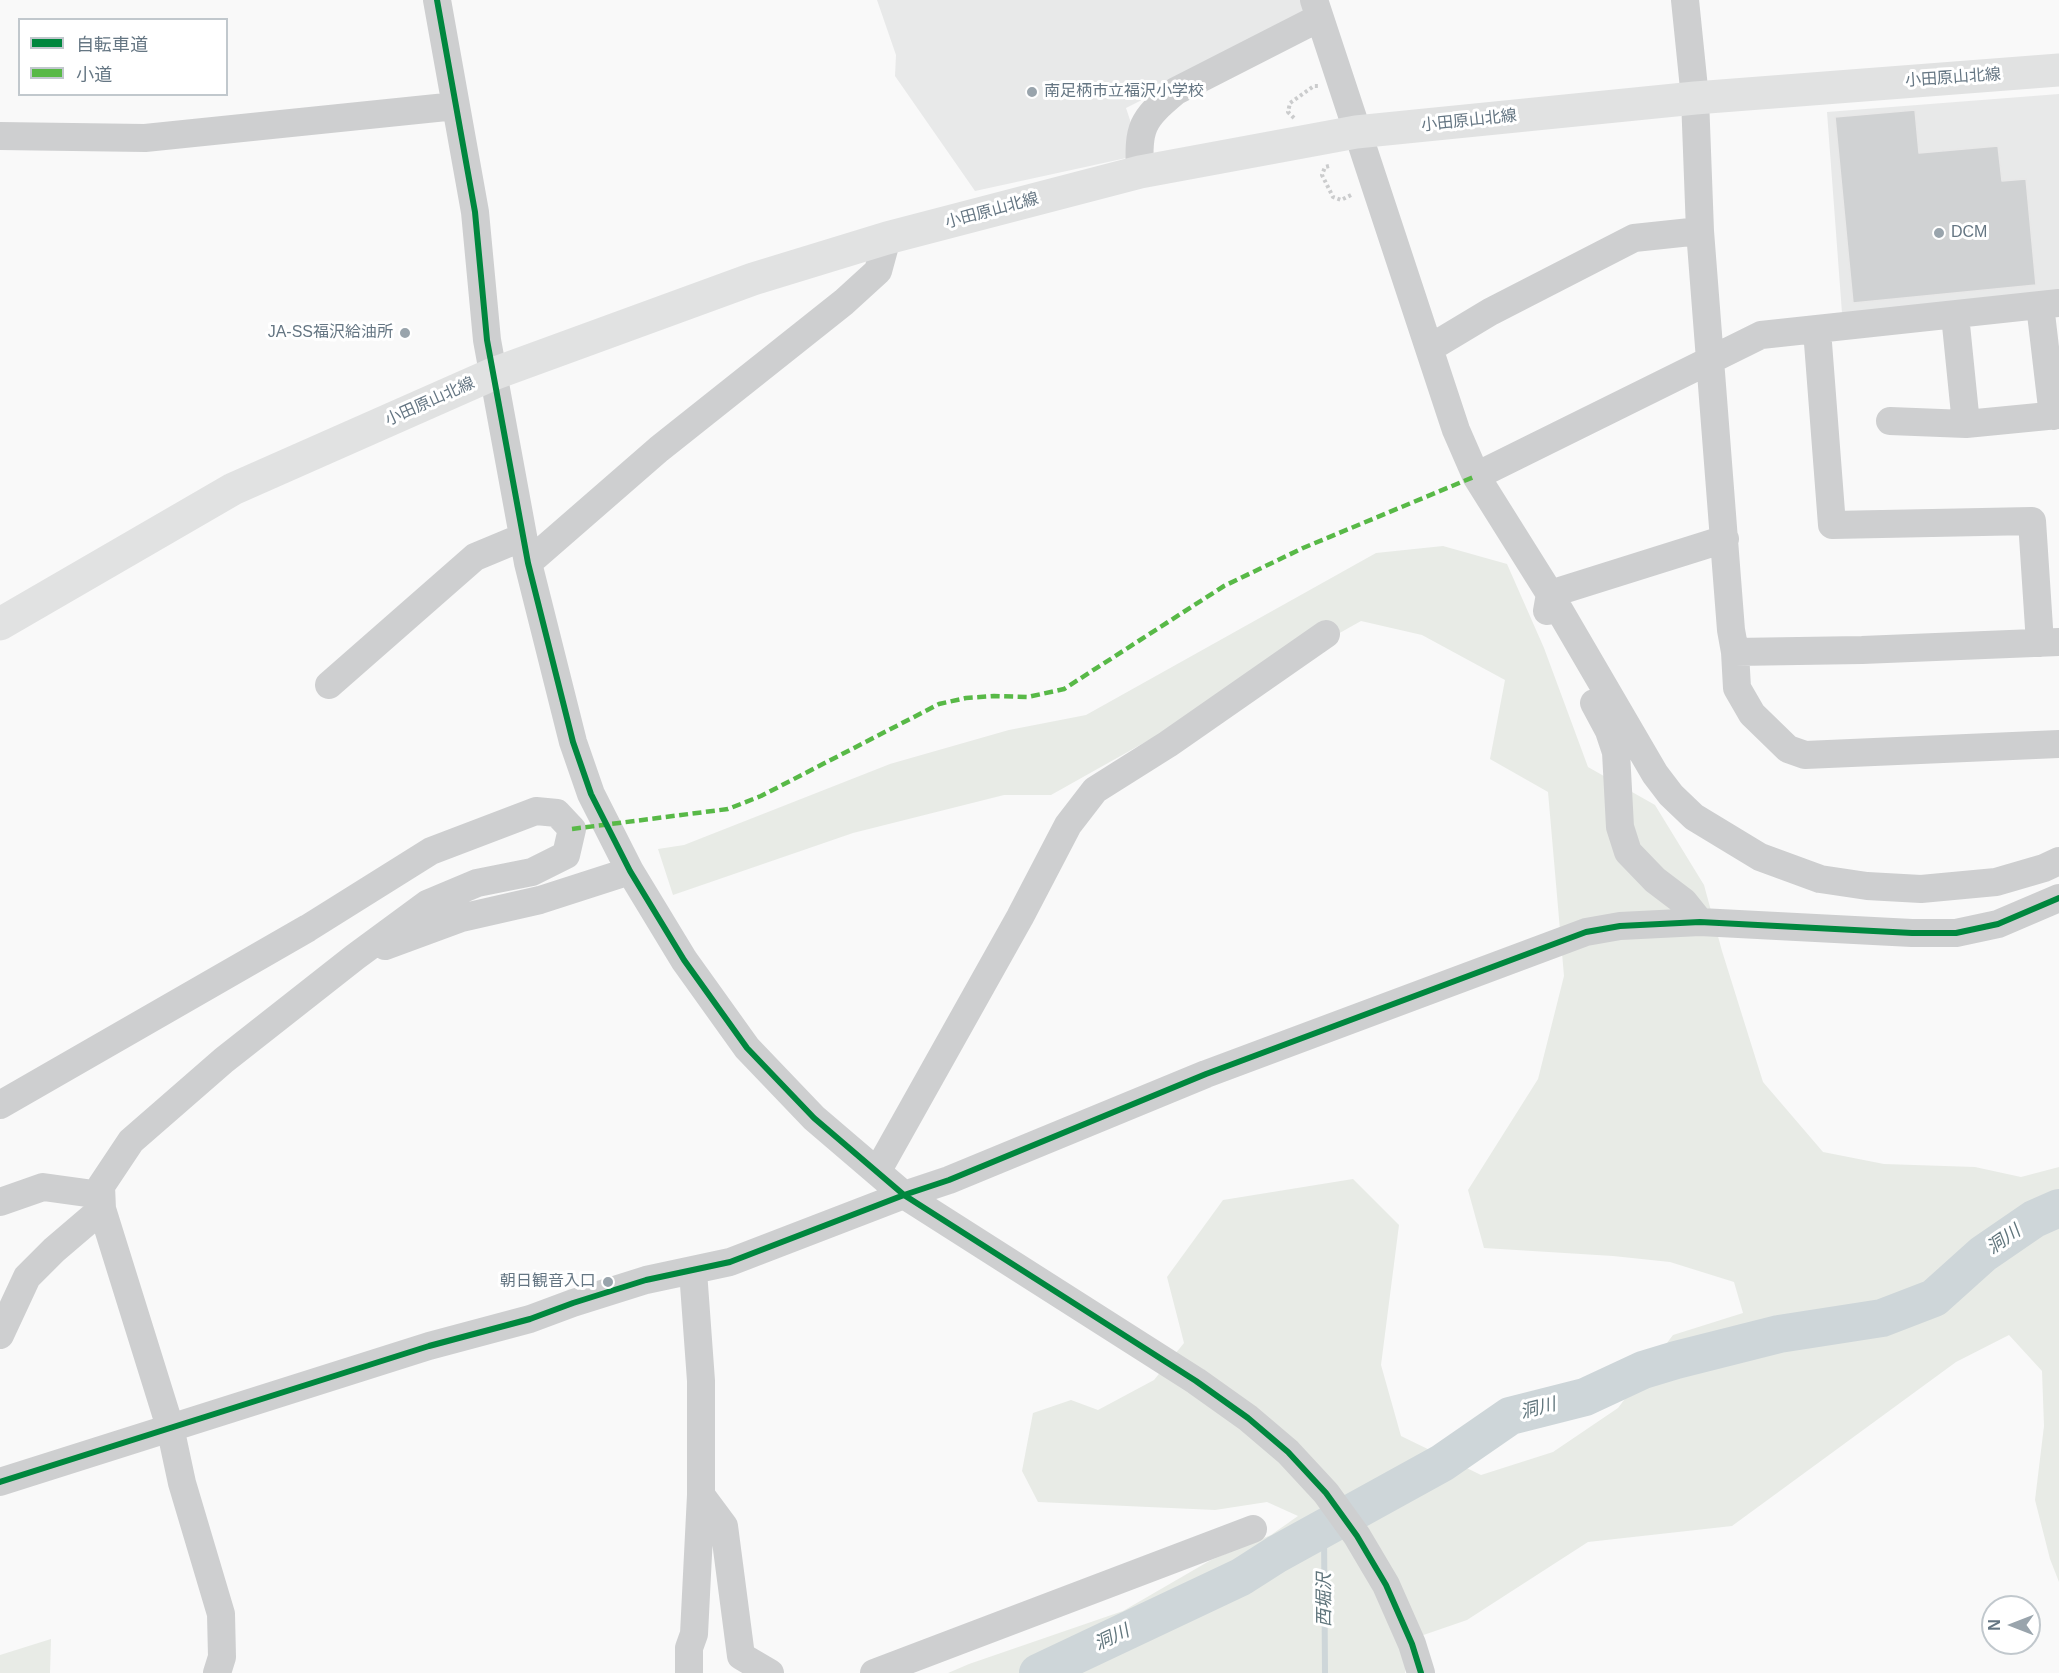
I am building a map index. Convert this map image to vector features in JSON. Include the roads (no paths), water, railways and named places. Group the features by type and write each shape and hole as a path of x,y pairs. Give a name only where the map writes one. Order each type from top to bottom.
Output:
{"main road":[{"name":"小田原山北線","path":"1,621 233,489 493,374 753,279 887,238 1140,172 1356,132 1695,98 2059,70"}],"street":[{"path":"437,0 475,212 487,340 525,550 573,742 591,794 624,860 684,960 747,1048 814,1118 904,1195 1196,1381 1248,1418 1288,1452 1326,1493 1357,1536 1386,1585 1412,1644 1421,1673"},
{"path":"1685,0 1695,98 1700,231 1737,688 1752,714 1788,749 1805,754 2059,744"},
{"path":"1140,172 1139,141 1146,119 1159,105 1176,91 1316,9 1456,430 1476,476 1550,594 1655,774 1671,795 1694,817 1760,857 1820,879 1867,886 1921,889 1996,882 2044,868 2059,861"},
{"path":"0,136 145,138 456,106"},
{"path":"1430,348 1490,312 1634,238 1700,231"},
{"path":"329,685 475,557 525,550 659,449 844,302 878,271 887,238"},
{"path":"1476,476 1761,334 1817,330 2050,304 2056,415 1966,424 1890,421"},
{"path":"1955,315 1966,424"},
{"path":"1735,652 1862,650 2049,642 2032,521 1832,525 1817,330"},
{"path":"1550,594 1725,539"},
{"path":"1550,594 1547,612 1556,636 1609,731 1616,753 1620,827 1628,852 1655,880 1684,902 1700,922"},
{"path":"877,1173 1014,928 1068,825 1095,790 1168,744 1326,634"},
{"path":"0,1106 308,928 431,852 536,811 557,813 572,829 566,855 532,872 477,883 427,904 355,957 224,1060 131,1141 101,1186 102,1202 170,1427 183,1483 221,1614 222,1657 217,1673"},
{"path":"355,957 461,918 540,900 624,860"},
{"path":"0,1482 429,1346 530,1319 646,1280 730,1263 904,1195 949,1180 1206,1074 1586,932 1620,926 1700,922 1911,933 1956,933 1998,924 2059,898"},
{"path":"0,1202 43,1187 102,1202"},
{"path":"0,1335 27,1277 102,1202"},
{"path":"689,1673 689,1648 694,1634 701,1495 701,1381 693,1271"},
{"path":"701,1495 724,1526 741,1656 770,1673"},
{"path":"874,1673 1253,1529"}],"waterway":[{"name":"洞川","path":"1038,1673 1241,1577 1277,1554 1442,1463 1510,1416 1585,1397 1643,1370 1676,1360 1779,1334 1882,1318 1934,1298 1983,1254 2034,1219 2059,1208"},
{"name":"西堀沢","path":"1324,1528 1325,1673"}],"place":[{"name":"南足柄市立福沢小学校","path":"1032,92"},
{"name":"DCM","path":"1939,233"},
{"name":"JA-SS福沢給油所","path":"405,333"},
{"name":"朝日観音入口","path":"608,1282"}]}
